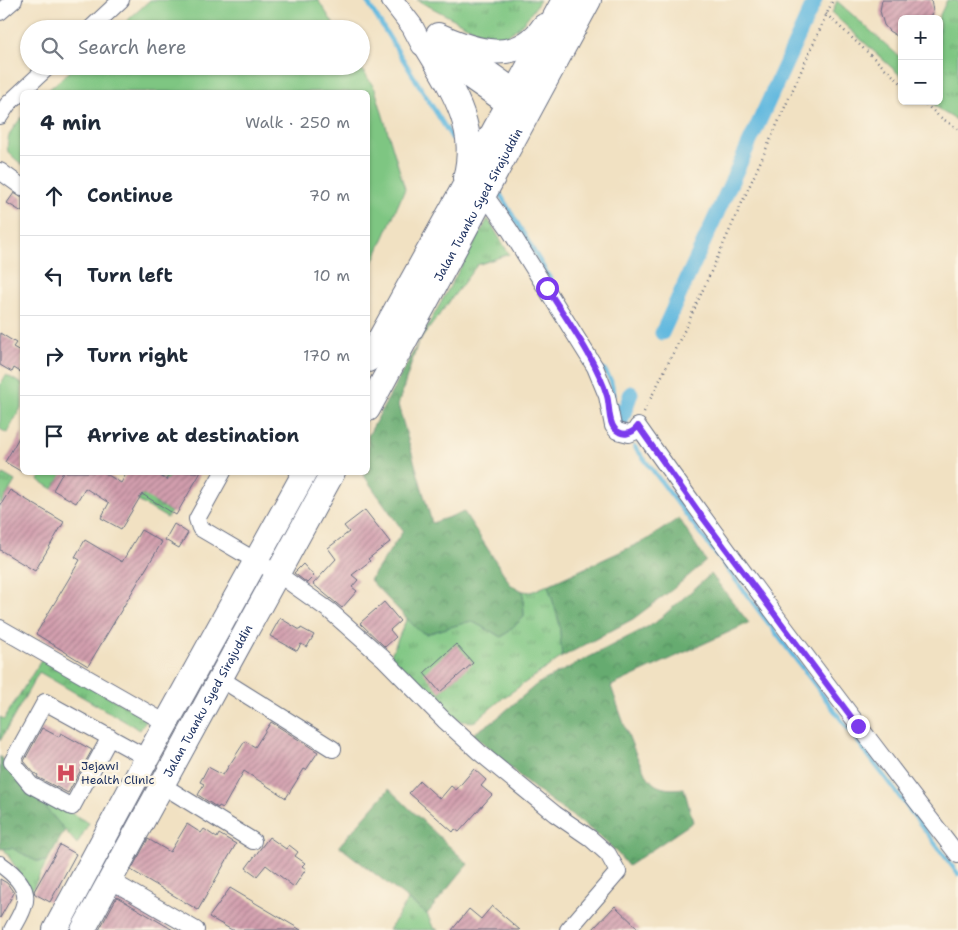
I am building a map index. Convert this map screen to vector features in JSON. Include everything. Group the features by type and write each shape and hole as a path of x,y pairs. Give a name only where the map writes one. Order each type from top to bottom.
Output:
{"highway":[{"path":"433,42 492,52 513,49 529,42 539,33 563,0"},
{"name":"Jalan Tuanku Syed Sirajuddin","path":"370,405 484,194 563,0"},
{"name":"Jalan Tuanku Syed Sirajuddin","path":"370,356 460,194 589,0"},
{"path":"433,42 462,111 467,130 467,171 460,194"},
{"name":"Jalan Tuanku Syed Sirajuddin","path":"55,930 166,723 303,475"},
{"name":"Jalan Tuanku Syed Sirajuddin","path":"83,930 331,475"}],"main road":[{"path":"392,0 412,26 422,45 433,42 521,104"}],"street":[{"path":"0,12 14,0"},
{"path":"100,20 121,0"},
{"path":"23,90 39,75"},
{"path":"0,116 8,104 20,93"},
{"path":"0,171 20,186"},
{"path":"484,194 510,230 595,367 607,396 613,426 617,431 629,434 634,432 638,426 709,526 858,726 958,855"},
{"path":"220,475 197,519 200,528 278,574 330,611 383,658 444,720 479,752 608,854 618,872 568,930"},
{"path":"0,628 166,723"},
{"path":"221,679 332,749"},
{"path":"110,737 72,807 31,785 12,762 46,702 110,737 147,758"},
{"path":"162,785 253,841"},
{"path":"0,864 15,875 26,899 12,930"},
{"path":"110,880 196,930"}],"path":[{"path":"638,426 688,323 833,0"},
{"path":"826,14 898,80"},
{"path":"926,105 958,129"}],"green space":[{"path":"150,0 318,0 331,20 128,20"},
{"path":"417,0 540,0 531,14 513,32 506,36 490,38"},
{"path":"947,0 958,0 958,121 934,105 943,105 943,15 940,15"},
{"path":"837,1 898,55 898,73 832,13"},
{"path":"66,75 366,75 375,89 405,189 370,269 370,90 48,90"},
{"path":"20,120 20,163 8,152 7,146 10,133"},
{"path":"488,219 509,254 477,265 418,343"},
{"path":"418,343 398,405 432,523 464,512 511,585 523,591 524,617 502,637 471,621 426,634 418,630 370,580 403,531 363,475 370,475 370,432"},
{"path":"6,375 20,383 20,410 7,433 0,429 0,385"},
{"path":"3,474 15,481 0,506 0,479"},
{"path":"41,475 62,475 53,489 38,480"},
{"path":"154,475 170,475 154,502 171,512 167,518 138,501"},
{"path":"679,518 706,561 633,619 562,657 559,621 548,585 648,539"},
{"path":"711,574 749,623 611,686 630,740 643,769 659,787 670,789 684,788 693,822 628,866 610,845 534,788 473,734 496,719 537,684 655,623"},
{"path":"548,585 559,621 562,657 503,698 474,722 461,721 449,713 390,657 407,618 418,630 426,634 471,621 502,637 524,617 523,591 531,592"},
{"path":"42,659 147,718 140,730 39,672 0,741 0,717 4,719"},
{"path":"0,756 65,830 47,861 36,861 12,848 0,849"},
{"path":"389,789 468,864 427,914 339,846"},
{"path":"31,791 89,823 77,844"},
{"path":"12,847 36,861 47,861 31,892 4,849"},
{"path":"408,900 427,914 433,927 438,930 389,930"}],"building":[{"path":"882,0 931,0 933,11 932,15 898,15 898,37 884,25 880,11"},
{"path":"14,193 20,197 20,211 7,203"},
{"path":"0,333 16,343 13,347 20,351 20,372 14,368 12,372 0,365"},
{"path":"20,436 20,471 5,462"},
{"path":"61,475 108,475 121,483 125,475 158,475 167,480 170,475 199,475 176,515 142,494 121,529 101,518 109,503 85,488 76,503 53,490"},
{"path":"10,490 64,522 35,571 0,550 0,506"},
{"path":"365,510 390,542 368,559 370,561 352,575 358,580 352,587 357,591 342,608 313,584 336,559 328,548 349,532 344,526"},
{"path":"174,524 188,533 179,548 165,540"},
{"path":"141,530 162,542 88,666 36,634 80,560 75,557 85,540 122,562"},
{"path":"303,564 314,576 307,583 294,573"},
{"path":"384,602 400,621 390,630 396,637 385,647 360,623"},
{"path":"280,618 300,630 301,628 314,635 307,647 301,644 297,651 270,636"},
{"path":"456,644 473,663 440,692 424,673"},
{"path":"271,722 318,752 306,770 304,769 286,798 244,771 223,808 219,806 218,808 198,795 204,784 200,782 208,767 223,775 245,741 255,747"},
{"path":"42,728 59,737 61,733 92,750 68,793 37,777 38,775 24,761"},
{"path":"474,769 486,780 481,786 492,795 459,832 455,829 453,832 409,793 420,781 440,799 451,786 456,790"},
{"path":"187,824 201,833 204,829 217,838 219,834 236,844 198,910 131,870 148,839 170,852"},
{"path":"269,837 286,849 289,845 298,852 295,856 305,863 302,866 306,869 294,887 266,865 257,876 246,868"},
{"path":"60,845 76,854 50,902 35,894 34,891"},
{"path":"0,879 7,883 14,893 0,918"},
{"path":"230,888 301,930 232,930 209,917"},
{"path":"117,897 173,930 99,930"},
{"path":"492,906 520,930 452,930 469,909 481,919"},
{"path":"615,906 640,930 592,930"}],"waterway":[{"path":"366,0 452,138"},
{"path":"662,333 815,0"},
{"path":"500,194 558,292"},
{"path":"604,369 611,381 614,394"},
{"path":"621,422 631,393"},
{"path":"617,404 621,422"},
{"path":"635,447 958,874"}],"place":[{"name":"Jejawi Health Clinic","path":"66,773"}],"route":[{"path":"547,288 595,367 607,396 613,426 617,431 629,434 634,432 638,426 703,518 858,726"}]}
